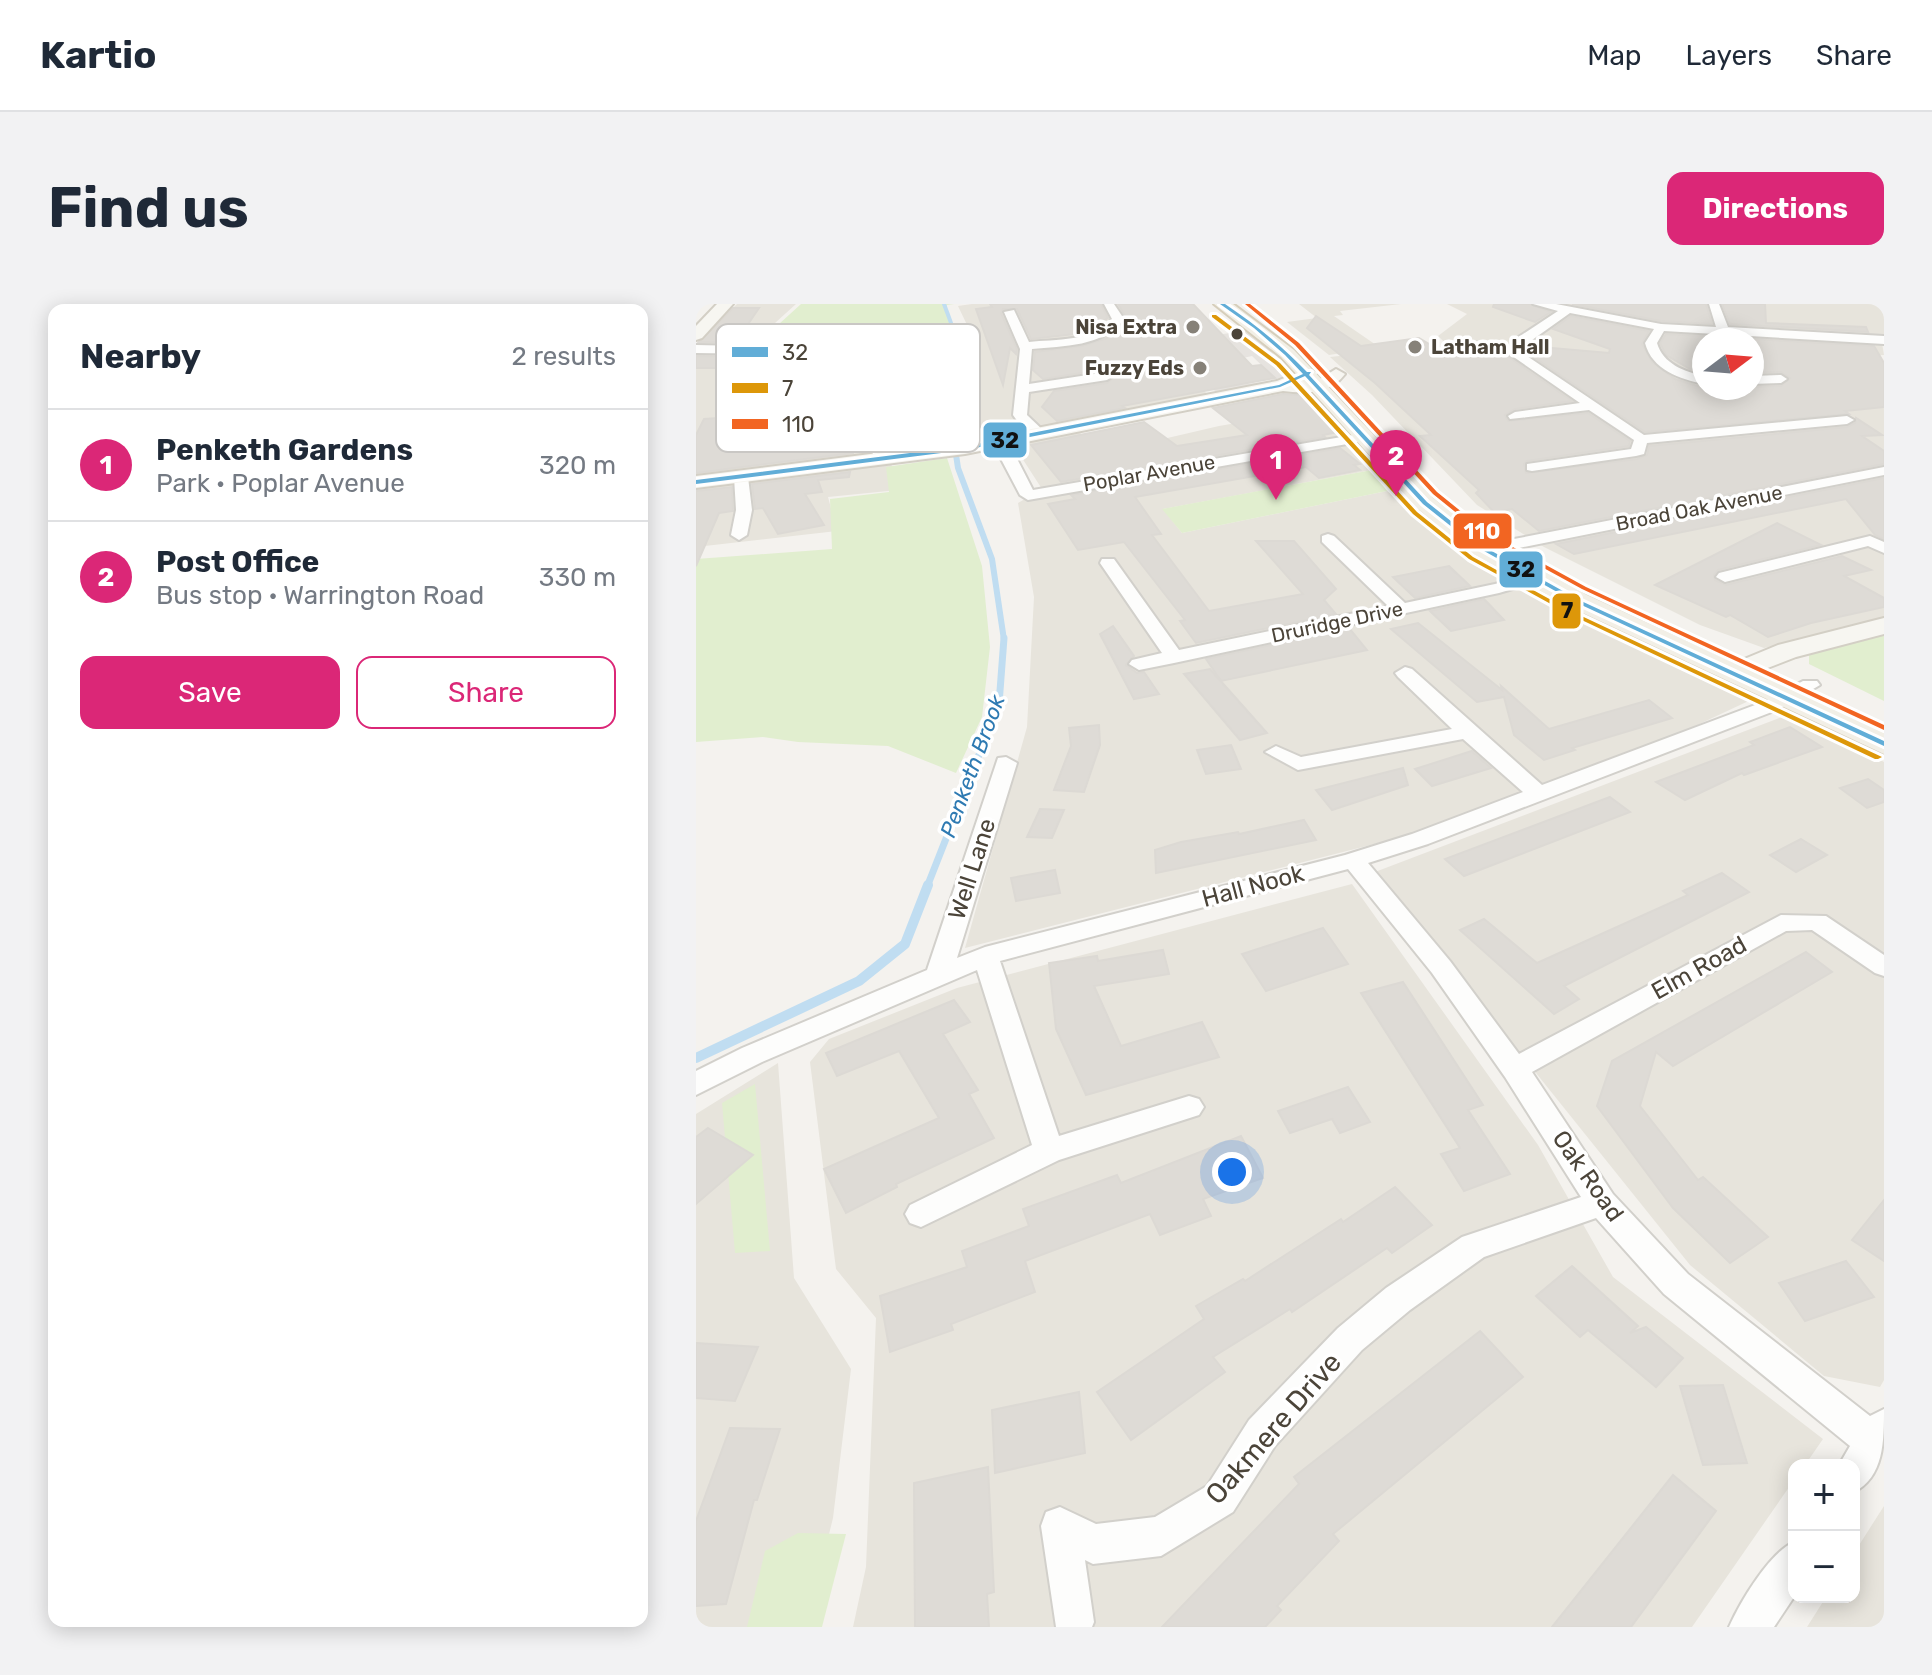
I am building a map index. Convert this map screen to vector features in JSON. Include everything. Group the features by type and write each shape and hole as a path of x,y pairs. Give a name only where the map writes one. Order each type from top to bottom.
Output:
{"main road":[{"path":"1238,305 1289,334 1365,437 1427,506 1458,531 1534,577 1799,691 1884,720"},
{"path":"1322,377 1453,500 1514,544 1746,667"},
{"path":"1799,691 1884,744"}],"street":[{"path":"696,335 725,304"},
{"path":"1025,346 1079,339 1108,330 1118,319 1109,304"},
{"path":"1538,304 1661,327 1692,329"},
{"path":"1714,304 1722,328"},
{"path":"1566,311 1511,351 1641,439 1847,420"},
{"path":"1010,312 1025,346 1020,415 1028,426 1040,434"},
{"path":"1661,327 1651,343 1652,354 1658,361 1692,375"},
{"path":"1764,333 1884,340"},
{"path":"696,349 716,349"},
{"path":"1021,389 1107,376"},
{"path":"980,445 1322,377"},
{"path":"1764,380 1781,379"},
{"path":"1515,416 1589,406"},
{"name":"Poplar Avenue","path":"999,442 1028,495 1365,437"},
{"path":"1532,467 1558,470 1639,451 1641,439"},
{"path":"879,459 880,452"},
{"path":"696,482 936,452"},
{"name":"Broad Oak Avenue","path":"1514,544 1884,471"},
{"path":"739,535 744,510 741,477"},
{"path":"1306,543 1334,538 1400,608"},
{"path":"1725,577 1877,545"},
{"path":"1108,563 1174,657"},
{"name":"Druridge Drive","path":"1139,664 1499,588 1534,577"},
{"path":"1746,667 1801,647 1884,626"},
{"path":"1405,673 1539,794"},
{"name":"Hall Nook","path":"696,1084 752,1055 985,956 1353,860 1420,839 1799,691"},
{"path":"1276,752 1298,764 1467,732"},
{"name":"Well Lane","path":"939,974 1006,763"},
{"name":"Oak Road","path":"1353,860 1441,967 1515,1069 1602,1203 1676,1284 1879,1435"},
{"name":"Elm Road","path":"1515,1069 1781,923 1817,922 1884,967"},
{"path":"985,956 1049,1151"},
{"path":"921,1214 1049,1151 1189,1107"},
{"name":"Oakmere Drive","path":"1074,1622 1060,1526 1093,1544 1161,1536 1220,1499 1262,1433 1350,1339 1398,1299 1473,1247 1602,1203"},
{"path":"1860,1464 1879,1435"},
{"path":"1750,1627 1788,1571"}],"shaded area":[{"path":"737,304 796,304 775,323 827,323 826,324 716,324"},
{"path":"1155,304 1195,383 1211,397 980,440 980,324 967,324 958,306"},
{"path":"1299,304 1401,304 1340,311 1343,315 1334,316 1379,347 1329,355 1287,322 1317,318"},
{"path":"1447,304 1522,304 1584,318 1692,332 1692,400 1764,400 1764,336 1882,343 1884,355 1811,360 1884,395 1884,620 1764,648 1700,625 1544,547 1477,505 1372,395 1330,357 1377,352 1461,358 1438,336 1467,314"},
{"path":"1553,304 1884,304 1884,337 1665,324"},
{"path":"716,324 716,452 914,452 885,456 908,489 828,497 837,531 696,547 696,344"},
{"path":"1246,331 1274,354 1268,356 1280,357 1295,372 1287,379 1224,398 1201,380 1131,346","holes":["1252,356 1277,380 1238,385 1225,374 1243,358"]},
{"path":"1332,407 1372,470 1163,509 1182,533 1387,491 1481,559 1755,698 1646,749 1410,835 965,948 1027,727 1034,597 1018,503 1042,489 1013,444 1079,432 1103,453 1219,426"},
{"path":"1790,714 1884,762 1884,1380 1880,1387 1824,1376 1690,1265 1375,872"},
{"path":"1352,884 1538,1145 1613,1277 1823,1439 1809,1459 1788,1459 1788,1489 1692,1627 853,1627 866,1567 876,1318 836,1269 810,1062 829,1039 957,988"},
{"path":"778,1063 794,1278 851,1369 833,1518 806,1627 696,1627 696,1114"},
{"path":"1884,1506 1884,1627 1807,1627 1822,1603 1860,1603 1860,1544"}],"green space":[{"path":"801,304 954,304 947,305 950,324 779,324"},
{"path":"947,458 982,566 990,647 982,717 956,773 888,746 798,742 763,737 696,742 696,559 832,549 830,499 889,492 886,467"},
{"path":"1372,470 1387,491 1182,533 1162,509"},
{"path":"1884,635 1884,701 1809,664 1809,654"},
{"path":"755,1084 770,1251 735,1253 722,1103"},
{"path":"798,1533 846,1534 822,1627 747,1627 765,1551"}],"building":[{"path":"990,304 1101,304 1108,318 1084,333 1031,339 1017,309 1003,309 1001,313 1017,349 1016,354 1010,348 1003,385 976,309 992,307"},
{"path":"1118,304 1193,304 1252,366 1261,365 1275,378 1057,421 1042,407 1054,391 1107,383 1116,375 1107,369 1043,379 1033,370 1035,352 1082,346 1107,338 1127,319"},
{"path":"1494,304 1530,304 1551,312 1535,322 1493,307"},
{"path":"1572,304 1706,304 1712,324 1661,321"},
{"path":"1722,304 1765,304 1766,323 1866,327 1868,332 1730,324"},
{"path":"733,308 759,308 748,324 717,324"},
{"path":"1316,316 1361,346 1419,338 1446,354 1470,341 1507,344 1503,353 1572,401 1515,409 1505,415 1508,421 1588,413 1630,441 1629,446 1527,461 1524,464 1526,473 1637,459 1647,455 1649,446 1847,427 1855,423 1856,418 1882,435 1862,436 1884,451 1884,464 1539,531 1512,509 1494,512 1476,493 1479,490 1420,436 1431,435 1375,383 1307,328"},
{"path":"1571,316 1649,331 1642,344 1652,362 1675,379 1692,384 1692,400 1764,400 1764,386 1781,386 1790,378 1781,372 1764,373 1764,340 1874,346 1884,363 1884,407 1845,411 1849,414 1645,432 1523,350 1529,346 1609,353 1610,349 1553,329"},
{"path":"716,325 716,342 699,342"},
{"path":"1666,334 1692,336 1692,370 1666,355 1660,343"},
{"path":"696,356 716,356 716,368 696,368"},
{"path":"1283,394 1299,395 1328,415 1322,416 1343,431 1323,435 1325,437 1061,482 1031,445 1144,422 1177,446 1247,435 1213,408"},
{"path":"716,418 716,452 853,453 696,473 696,435 704,419"},
{"path":"1340,448 1360,464 1354,465 1360,470 1319,478 1306,467 1135,497 1161,534 1152,535 1209,611 1303,594 1256,541 1294,541 1336,589 1324,600 1336,614 1196,643 1180,621 1185,620 1124,542 1078,550 1048,504 1075,499 1071,495"},
{"path":"850,472 849,477 818,480 822,492 805,494 824,525 778,534 763,508 755,509 752,484"},
{"path":"1884,478 1884,539 1875,535 1846,499 1574,554 1556,544"},
{"path":"732,487 733,511 719,513 696,566 696,491"},
{"path":"1777,523 1821,545 1718,570 1715,580 1726,585 1842,556 1871,570 1844,576 1884,598 1884,607 1811,623 1768,637 1730,615 1726,617 1655,585"},
{"path":"1449,566 1470,586 1415,598 1393,577"},
{"path":"1484,599 1504,620 1451,631 1430,611"},
{"path":"1418,623 1502,690 1501,686 1549,729 1649,700 1672,718 1572,748 1575,750 1544,760 1514,735 1504,697 1477,702 1391,629"},
{"path":"1113,626 1134,656 1126,665 1137,673 1144,672 1159,694 1134,699 1100,634"},
{"path":"1349,628 1367,650 1221,681 1206,659"},
{"path":"1210,669 1267,733 1240,740 1184,674"},
{"path":"1099,725 1100,745 1084,792 1054,790 1071,746 1069,728"},
{"path":"1790,727 1822,747 1744,775 1742,773 1685,800 1656,782 1754,745 1750,742"},
{"path":"1231,745 1241,769 1206,774 1197,750"},
{"path":"1472,751 1491,768 1432,786 1415,769"},
{"path":"1403,768 1408,785 1332,810 1316,790"},
{"path":"1868,779 1884,790 1884,802 1867,808 1840,788"},
{"path":"1610,797 1630,812 1464,876 1445,859"},
{"path":"1040,809 1064,810 1052,838 1027,837"},
{"path":"1304,820 1316,840 1156,873 1155,850 1181,842"},
{"path":"1801,839 1827,855 1796,872 1770,855"},
{"path":"1055,870 1060,893 1016,901 1011,878"},
{"path":"1722,873 1749,892 1564,986 1579,999 1554,1014 1460,930 1484,919 1537,963 1688,895 1683,891"},
{"path":"1323,928 1348,964 1266,991 1242,954"},
{"path":"1163,950 1169,974 1094,986 1121,1046 1202,1022 1219,1057 1086,1095 1056,1029 1049,963 1097,956 1098,961"},
{"path":"1806,952 1832,972 1673,1066 1656,1052 1640,1106 1698,1180 1703,1177 1768,1237 1730,1263 1673,1208 1597,1106 1612,1061"},
{"path":"1403,982 1483,1105 1468,1110 1510,1174 1464,1191 1441,1154 1460,1148 1361,993"},
{"path":"954,1000 970,1022 943,1034 978,1090 969,1094 994,1138 896,1184 897,1187 846,1213 824,1169 939,1118 899,1051 837,1076 826,1053"},
{"path":"1348,1087 1370,1122 1340,1133 1332,1119 1290,1133 1278,1111"},
{"path":"708,1128 753,1155 696,1204 696,1137"},
{"path":"1241,1136 1263,1178 1203,1199 1211,1216 1160,1235 1150,1214 1025,1261 1035,1292 951,1324 953,1330 890,1352 880,1296 967,1267 962,1251 1029,1226 1023,1209 1117,1175 1121,1183"},
{"path":"1395,1187 1432,1225 1392,1253 1387,1248 1292,1312 1290,1309 1213,1357 1225,1372 1131,1440 1097,1392 1204,1319 1196,1306 1243,1279 1245,1281"},
{"path":"1884,1200 1884,1261 1852,1240"},
{"path":"1846,1261 1874,1297 1805,1321 1779,1283"},
{"path":"1572,1266 1638,1326 1630,1333 1646,1327 1683,1358 1656,1387 1588,1330 1580,1337 1536,1296"},
{"path":"1480,1331 1523,1377 1333,1534 1339,1541 1277,1606 1281,1610 1265,1627 1162,1627 1299,1484 1294,1477"},
{"path":"696,1343 758,1347 735,1401 696,1398"},
{"path":"1723,1385 1747,1463 1703,1465 1680,1386"},
{"path":"1079,1392 1085,1453 995,1473 992,1410"},
{"path":"730,1428 780,1429 757,1500 754,1500 726,1604 696,1606 696,1521"},
{"path":"988,1467 994,1592 987,1594 989,1627 915,1627 914,1483"},
{"path":"1673,1475 1716,1511 1631,1627 1552,1627"}],"waterway":[{"name":"Penketh Brook","path":"944,304 951,324"},
{"name":"Penketh Brook","path":"956,452 958,468 992,559 1004,639"},
{"name":"Penketh Brook","path":"927,887 999,704 1004,639"},
{"name":"Penketh Brook","path":"696,1058 859,981 905,944 928,885"}],"transit line":[{"name":"32","path":"1222,304 1256,327 1287,354 1425,503 1479,546 1577,601 1884,744"},
{"name":"110","path":"1247,304 1297,344 1435,493 1487,535 1584,588 1884,728"},
{"name":"7","path":"1214,316 1278,364 1415,513 1471,558 1571,613 1878,757"},
{"name":"32","path":"980,445 1280,386 1309,373"},
{"name":"32","path":"696,482 933,452"}],"place":[{"name":"Nisa Extra","path":"1193,327"},
{"name":"Latham Hall","path":"1415,347"},
{"name":"Fuzzy Eds","path":"1200,368"},
{"name":"Post Office","path":"1396,496"},
{"name":"Penketh Gardens","path":"1276,500"}]}
